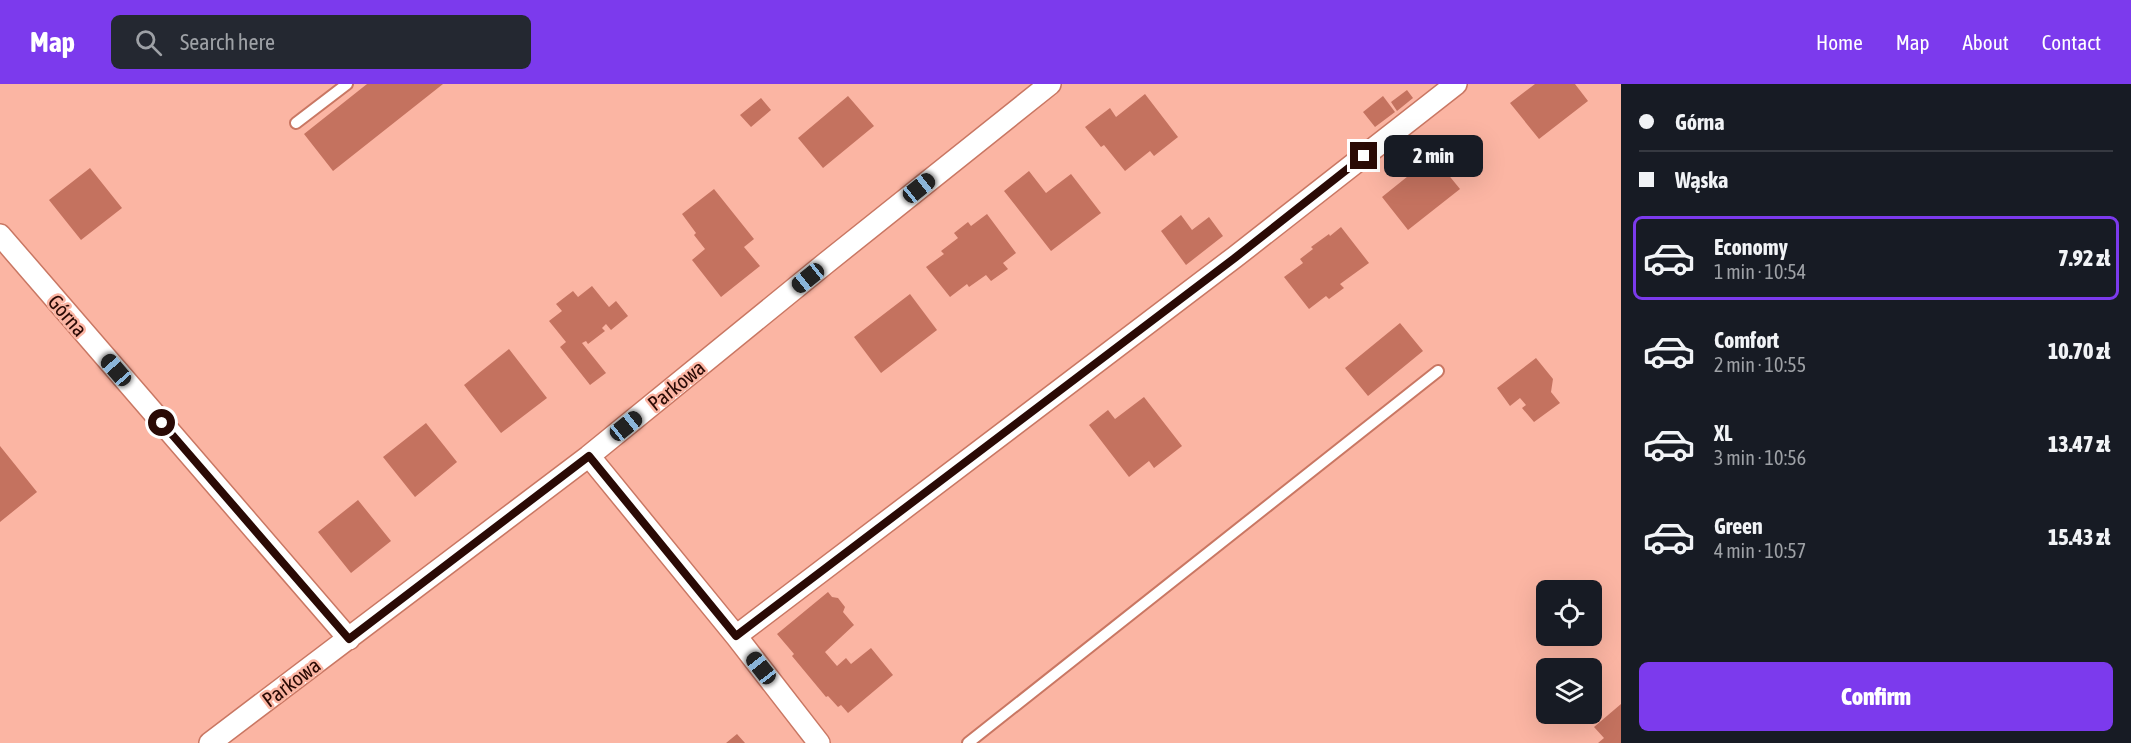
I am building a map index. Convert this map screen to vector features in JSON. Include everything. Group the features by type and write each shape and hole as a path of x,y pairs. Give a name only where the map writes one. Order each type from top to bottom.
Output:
{"street":[{"name":"Parkowa","path":"210,743 589,456 1050,84"},
{"path":"736,636 1236,257 1456,84"},
{"name":"Górna","path":"0,236 349,639"},
{"path":"589,456 736,636 819,743"}],"lane":[{"path":"296,123 347,84"},
{"path":"968,743 1438,371"}],"building":[{"path":"367,84 443,84 333,171 304,134"},
{"path":"1535,84 1575,84 1588,101 1539,139 1510,103"},
{"path":"1407,90 1413,98 1397,111 1391,102"},
{"path":"1145,94 1178,137 1154,156 1150,151 1125,171 1104,145 1101,147 1085,127 1110,108 1116,117"},
{"path":"848,96 874,126 823,168 798,138"},
{"path":"1383,96 1395,112 1375,127 1363,112"},
{"path":"761,98 771,110 751,127 740,115"},
{"path":"1433,156 1460,189 1408,230 1382,197"},
{"path":"90,168 122,208 81,240 49,200"},
{"path":"1029,171 1046,193 1071,174 1101,213 1051,251 1004,191"},
{"path":"714,189 754,239 744,247 760,266 721,297 692,260 705,249 682,214"},
{"path":"987,214 1016,253 1003,263 1008,269 991,281 986,275 969,287 967,284 950,297 926,267 944,254 941,251 958,238 954,233 968,222 971,226"},
{"path":"1181,215 1192,230 1209,217 1223,236 1186,265 1161,231"},
{"path":"1341,227 1369,263 1340,284 1344,288 1329,299 1326,296 1309,309 1284,277 1303,263 1300,259 1313,249 1311,247"},
{"path":"592,286 609,307 616,301 628,316 611,330 606,324 602,328 605,331 588,344 586,341 582,343 606,373 590,385 560,347 566,342 549,321 562,311 556,304 573,291 578,297"},
{"path":"910,294 937,330 881,373 854,337"},
{"path":"1400,323 1423,351 1368,396 1345,368"},
{"path":"509,349 547,398 501,433 464,385"},
{"path":"1536,358 1553,379 1551,392 1560,403 1534,422 1522,408 1526,405 1520,398 1510,406 1497,388"},
{"path":"1144,397 1182,446 1154,468 1149,461 1129,477 1089,425 1108,410 1115,419"},
{"path":"426,423 457,462 415,497 383,457"},
{"path":"0,446 37,492 0,522"},
{"path":"358,500 391,541 351,573 318,532"},
{"path":"828,592 832,597 838,598 845,607 843,612 854,625 825,652 837,666 846,658 851,664 871,648 893,675 848,713 841,705 838,707 828,696 826,697 777,634"},
{"path":"1621,704 1621,743 1598,743 1604,738 1594,727 1602,724 1602,720"},
{"path":"737,734 745,743 726,743"}],"route":[{"path":"162,423 349,639 589,456 736,636 1236,257 1364,156"}]}
